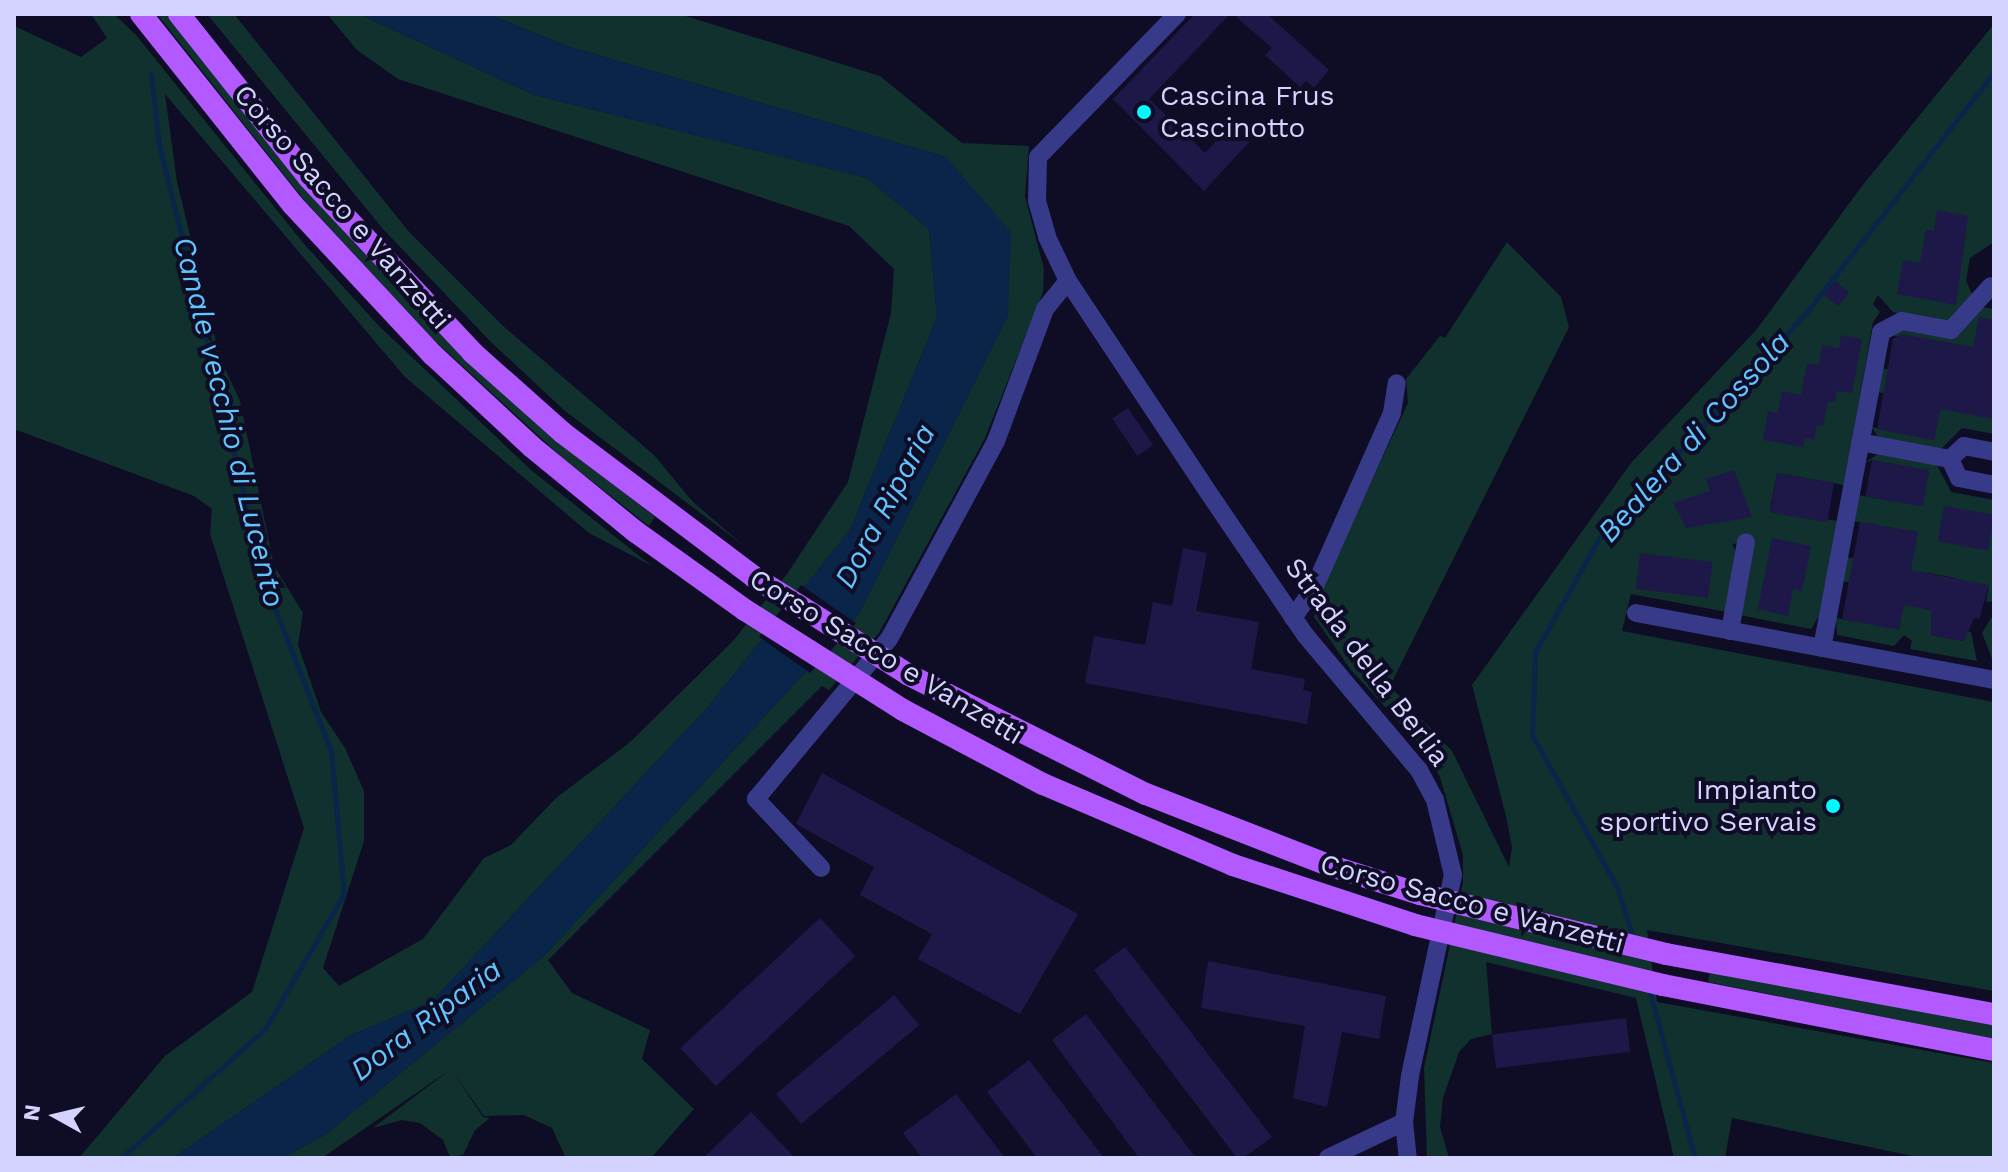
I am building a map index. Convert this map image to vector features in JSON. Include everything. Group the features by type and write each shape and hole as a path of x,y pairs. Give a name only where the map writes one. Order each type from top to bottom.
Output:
{"main road":[{"name":"Corso Sacco e Vanzetti","path":"141,14 293,205 433,355 624,523 745,610 903,710 1029,777 1206,854 1415,925 1663,985 1994,1050"},
{"name":"Corso Sacco e Vanzetti","path":"179,14 308,177 473,353 563,433 754,577 909,675 1146,794 1331,866 1420,894 1666,954 1994,1014"}],"street":[{"name":"Strada della Berlia","path":"1177,14 1038,157 1037,201 1053,253 1068,281 1293,618 1419,770 1452,852 1453,875 1404,1122 1408,1158"},
{"path":"821,868 756,799 889,639 996,441 1045,309 1068,281"},
{"path":"1822,648 1881,332 1902,321 1951,330 1993,281"},
{"path":"1293,618 1315,586 1392,413 1397,383"},
{"path":"1860,442 1950,459"},
{"path":"1950,459 1964,446 1994,452"},
{"path":"1950,459 1959,478 1994,485"},
{"path":"1730,631 1746,542"},
{"path":"1636,613 1994,680"},
{"path":"1328,1158 1404,1122"}],"green space":[{"path":"91,14 114,14 136,35 304,244 379,326 531,470 652,566 589,533 405,377 165,94 177,182 220,358 240,401 274,566 303,613 298,645 321,712 345,748 364,791 364,841 323,968 339,986 423,939 484,858 511,845 556,798 629,743 733,641 787,574 848,482 891,313 894,269 849,226 398,79 357,50 327,14 359,14 534,95 867,178 929,229 937,317 850,530 707,708 431,1002 351,1035 173,1158 79,1158 165,1056 252,992 304,828 210,534 212,509 194,496 14,429 14,26 81,57 107,38"},
{"path":"157,14 168,14 356,245 542,429 655,517 649,526 565,460 433,339 304,200"},
{"path":"207,14 234,14 410,233 502,325 654,455 692,501 743,545 565,411 490,341 383,229"},
{"path":"488,14 679,14 880,76 962,143 1029,146 1025,196 1044,269 1043,292 985,438 879,633 829,690 822,686 548,960 572,993 650,1030 642,1059 694,1109 651,1158 566,1158 552,1128 524,1115 484,1116 453,1072 483,1117 490,1118 475,1130 463,1155 450,1157 443,1140 420,1123 402,1120 373,1128 451,1069 322,1158 283,1158 326,1134 544,956 859,614 1008,315 946,157 567,46"},
{"path":"1994,24 1994,242 1970,258 1966,281 1973,296 1948,323 1893,312 1878,295 1873,304 1880,312 1873,322 1844,485 1777,473 1770,509 1837,521 1819,616 1811,629 1740,615 1750,542 1732,544 1738,556 1727,612 1631,594 1622,631 1994,702 1994,991 1647,930 1657,1002 1994,1063 1994,1158 1922,1158 1732,1118 1725,1158 1674,1158 1636,998 1486,962 1492,1034 1471,1039 1459,1052 1443,1098 1440,1127 1449,1158 1427,1158 1424,1068 1463,883 1463,855 1440,777 1422,747 1351,670 1314,617 1319,594 1408,403 1406,379 1440,336 1445,338 1507,242 1561,297 1569,327 1390,686 1452,751 1509,867 1512,847 1506,816 1472,685 1631,463 1757,329 1862,186"},
{"path":"1981,307 1994,309 1994,434 1962,428 1939,451 1881,440 1871,427 1934,440 1941,404 1877,392 1881,368 1945,380 1952,343 1887,335 1901,328 1953,337"},
{"path":"1879,453 1937,465 1951,492 1994,500 1994,602 1986,601 1989,586 1954,591 1956,578 1929,573 1924,609 1931,610 1931,635 1963,641 1966,631 1971,632 1977,661 1910,649 1912,641 1904,635 1894,646 1837,635 1836,618 1899,629 1905,593 1842,581 1846,557 1910,569 1917,532 1853,521 1858,495 1922,506 1929,471 1872,460 1865,463"},
{"path":"1994,613 1994,664 1982,633"},
{"path":"1710,971 1994,1024 1994,1039 1708,982"}],"water":[{"name":"Dora Riparia","path":"359,14 488,14 567,46 946,157 1011,232 1008,315 859,614 544,956 326,1134 283,1158 173,1158 351,1035 431,1002 707,708 850,530 937,317 929,229 867,178 534,95"}],"pier":[{"path":"801,585 856,623 810,673 759,637"}],"building":[{"name":"Cascina Frus Cascinotto","path":"1195,14 1230,14 1149,99 1205,153 1232,124 1250,141 1204,191 1113,99"},
{"name":"Cascina Frus Cascinotto","path":"1233,14 1267,14 1329,70 1314,88 1306,81 1300,87 1265,55 1272,48"},
{"path":"1937,210 1968,216 1956,305 1897,294 1903,260 1920,263 1926,229 1934,231"},
{"path":"1835,281 1849,292 1838,306 1824,295"},
{"path":"1979,317 1994,320 1994,419 1940,409 1934,440 1877,429 1893,339 1902,334 1973,347"},
{"path":"1841,335 1862,339 1852,393 1837,391 1835,402 1828,401 1823,426 1817,425 1814,440 1805,438 1803,447 1763,440 1768,411 1778,413 1782,391 1801,395 1807,363 1819,365 1822,345 1839,348"},
{"path":"1128,408 1153,445 1137,456 1112,419"},
{"path":"1872,460 1929,470 1923,507 1866,496"},
{"path":"1734,470 1752,517 1686,528 1673,503 1710,491 1706,479"},
{"path":"1777,473 1834,483 1827,522 1770,512"},
{"path":"1944,506 1994,515 1988,550 1938,541"},
{"path":"1860,522 1918,532 1911,570 1989,585 1979,619 1974,618 1964,641 1931,635 1931,610 1904,605 1899,630 1842,619"},
{"path":"1772,538 1811,546 1802,591 1793,589 1788,616 1758,609"},
{"path":"1183,548 1207,553 1196,611 1259,622 1251,669 1305,679 1303,690 1312,692 1307,724 1085,683 1094,636 1145,645 1153,602 1172,606"},
{"path":"1640,553 1712,562 1708,598 1636,589"},
{"path":"822,773 1078,914 1020,1014 918,959 932,934 860,895 874,867 796,824"},
{"path":"820,918 855,956 716,1086 680,1048"},
{"path":"1125,947 1272,1137 1243,1158 1237,1158 1094,970"},
{"path":"1208,961 1386,996 1379,1039 1342,1032 1327,1107 1293,1098 1305,1026 1201,1008"},
{"path":"894,995 919,1025 801,1124 776,1094"},
{"path":"1086,1014 1196,1158 1139,1158 1052,1040"},
{"path":"1626,1018 1630,1052 1496,1068 1492,1034"},
{"path":"1029,1060 1104,1158 1037,1158 987,1092"},
{"path":"956,1094 1005,1158 922,1158 903,1133"},
{"path":"751,1112 795,1158 703,1158"}],"waterway":[{"name":"Bealera di Cossola","path":"1633,938 1617,887 1532,735 1535,652 1598,540 1806,313 1994,72"},
{"name":"Canale vecchio di Lucento","path":"121,1158 265,1029 344,894 331,751 266,586 159,145 151,74"},
{"name":"Bealera di Cossola","path":"1649,989 1695,1158"}],"place":[{"name":"Cascina Frus Cascinotto","path":"1144,112"},
{"name":"Impianto sportivo Servais","path":"1833,806"}]}
